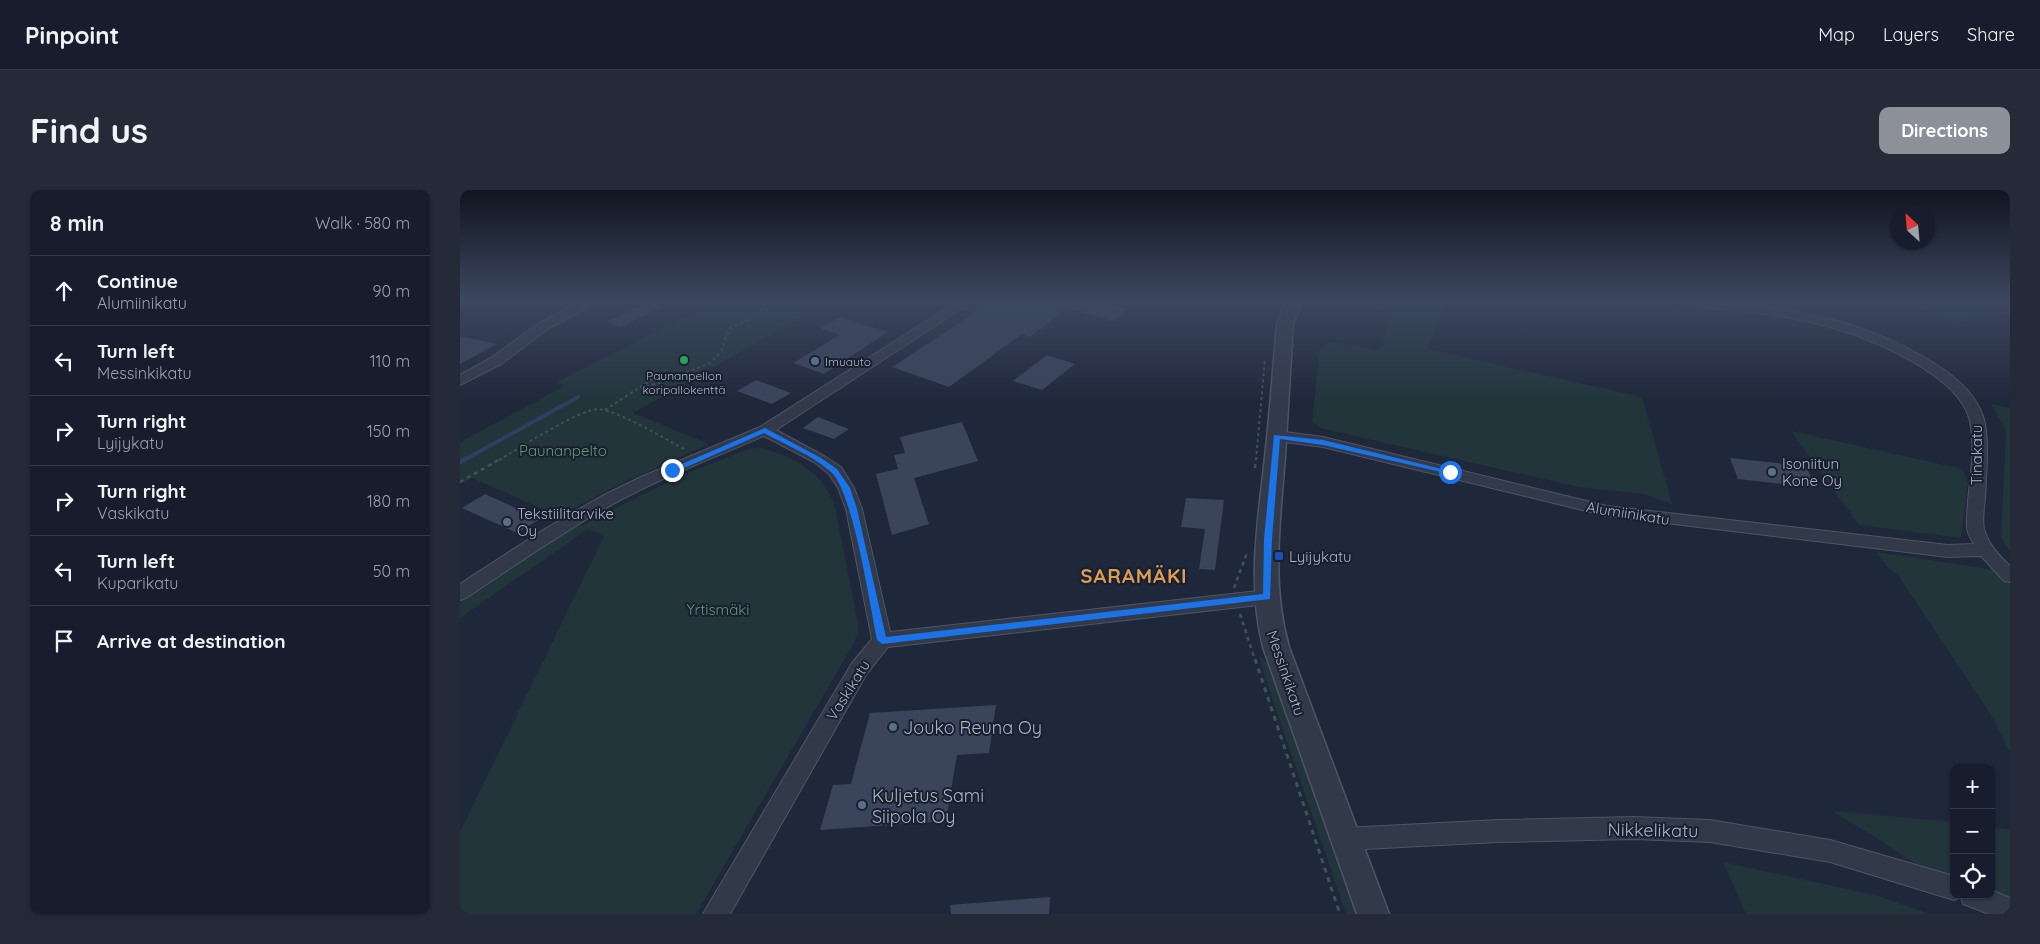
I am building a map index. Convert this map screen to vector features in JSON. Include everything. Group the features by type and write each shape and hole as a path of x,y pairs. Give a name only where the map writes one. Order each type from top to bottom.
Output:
{"street":[{"path":"460,381 496,362 532,335"},
{"path":"460,593 546,536 606,501 647,481 700,460 765,430 915,335"},
{"name":"Messinkikatu","path":"1284,335 1268,539 1267,597 1273,641 1373,914"},
{"name":"Tinakatu","path":"1864,335 1898,348 1940,374 1961,392 1974,411 1979,430 1975,527 1978,538 1985,550 2010,576"},
{"path":"765,430 819,459 835,471 846,488 854,509 882,640 1267,597"},
{"name":"Alumiinikatu","path":"1277,436 1323,442 1607,511 1948,551 1985,550"},
{"name":"Vaskikatu","path":"716,914 858,669 882,640"},
{"name":"Nikkelikatu","path":"1345,839 1408,834 1633,828 1710,831 1830,851 1950,887"},
{"path":"1982,899 2010,910"}],"path":[{"path":"637,389 666,381 710,363 721,352 728,335"},
{"path":"604,410 666,370"},
{"path":"460,482 578,415 591,410 604,410 679,445 700,460"}],"green space":[{"name":"Paunanpelto","path":"650,335 771,335 633,413 709,444 622,483 559,516 472,478 460,484 460,442 565,386 557,382"},
{"path":"1385,335 1433,335 1427,349 1642,397 1672,504 1644,494 1579,487 1320,428 1312,422 1320,348 1332,342 1380,349"},
{"path":"1991,404 2010,408 2010,552 2001,537 2006,431"},
{"path":"1791,431 1962,469 1968,483 1961,538 1859,525"},
{"name":"Yrtismäki","path":"761,448 785,456 807,468 824,485 831,496 858,623 858,632 854,643 696,914 466,914 460,910 460,832 604,536 588,529 460,618 460,601 571,527 582,526 687,473 749,449"},
{"path":"1876,552 1995,570 2010,583 2010,753 1990,713 1897,574 1889,569"},
{"path":"1259,655 1271,666 1359,914 1346,914"},
{"path":"1833,811 1950,822 1950,883"},
{"path":"1995,828 2010,830 2010,906 1995,897"},
{"path":"1723,862 1882,897 1929,914 1746,914"}],"building":[{"path":"840,335 884,335 824,374 793,363"},
{"path":"941,335 1021,335 949,387 892,367"},
{"path":"460,336 497,344 460,364"},
{"path":"1047,355 1075,364 1042,390 1013,381"},
{"path":"756,380 791,393 772,404 737,391"},
{"path":"818,417 849,429 834,439 803,428"},
{"path":"962,422 978,461 914,478 929,524 892,535 876,474 898,469 894,455 905,453 900,437"},
{"path":"1730,458 1806,466 1816,488 1738,479"},
{"path":"485,494 540,519 517,533 462,508"},
{"path":"1186,498 1224,500 1215,570 1199,569 1205,529 1181,527"},
{"path":"996,705 989,753 957,755 946,821 820,830 833,785 851,784 870,713"},
{"path":"1050,897 1049,914 951,914 950,905"}],"waterway":[{"path":"464,460 578,397"},
{"path":"460,462 467,458"}],"place":[{"name":"Paunanpellon koripallokenttä","path":"684,360"},
{"name":"Imuauto","path":"815,361"},
{"name":"Isoniitun Kone Oy","path":"1772,472"},
{"name":"Tekstiilitarvike Oy","path":"507,522"},
{"name":"Lyijykatu","path":"1279,556"},
{"name":"Jouko Reuna Oy","path":"893,727"},
{"name":"Kuljetus Sami Siipola Oy","path":"862,805"}],"district":[{"name":"SARAMÄKI","path":"1134,575"}],"route":[{"path":"672,470 700,460 765,430 819,459 835,471 846,488 854,509 882,640 1267,597 1268,539 1277,436 1323,442 1450,472"}]}
